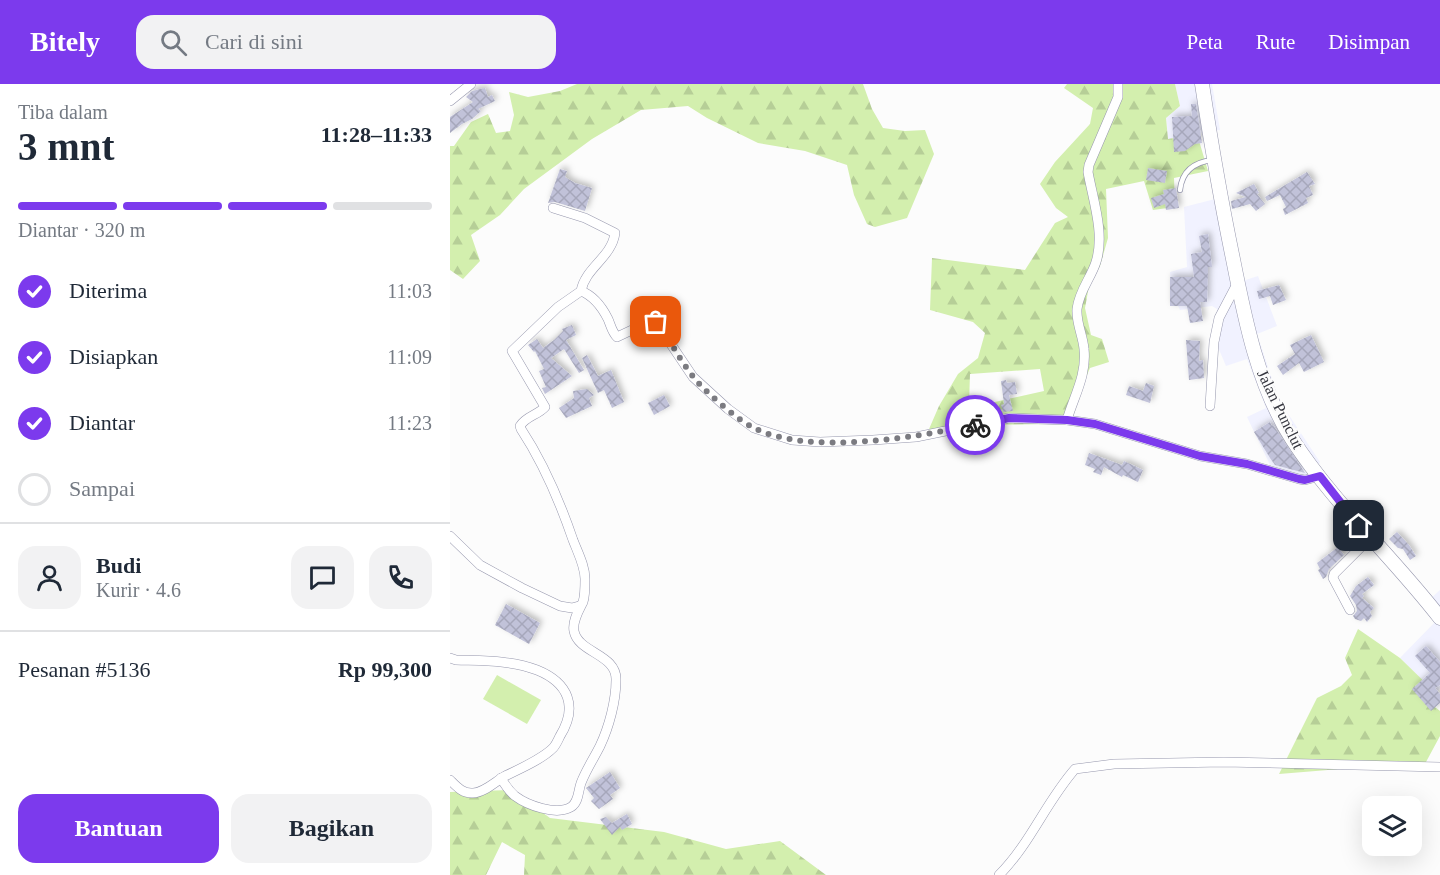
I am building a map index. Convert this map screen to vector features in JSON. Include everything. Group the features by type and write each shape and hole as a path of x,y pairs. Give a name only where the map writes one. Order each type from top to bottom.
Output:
{"main road":[{"name":"Jalan Punclut","path":"1203,84 1213,160 1253,348 1264,383 1291,438 1370,538 1440,618"}],"street":[{"path":"450,101 471,84"},
{"path":"1067,420 1081,384 1085,366 1077,309 1083,288 1096,263 1100,240 1088,172 1089,165 1118,97 1118,84"},
{"path":"501,778 517,798 546,809 560,810 572,807 602,743 614,701 616,677 608,662 577,639 573,629 584,594 585,578 582,565 557,494 520,426 524,420 545,407 512,351 558,307 581,291 586,276 607,253 615,233 585,218 553,208"},
{"path":"1210,406 1214,342 1219,318 1238,282"},
{"path":"581,291 598,303 617,337 651,321 656,322 693,377 728,409 754,428 792,440 820,442 916,437 1009,418 1067,420 1095,424 1191,453 1247,464 1299,479 1305,480 1320,476"},
{"path":"450,536 480,565 522,588 560,606 572,608 579,606"},
{"path":"1350,610 1333,578 1334,574 1370,538"},
{"path":"450,658 504,662 531,668 552,678 561,686 571,711 569,722 553,748 520,769 476,794 464,792 450,780"},
{"path":"999,875 1016,857 1039,818 1073,771 1079,768 1132,763 1224,762 1440,767"}],"lane":[{"path":"1180,190 1181,178 1186,172 1204,161 1213,160"}],"shaded area":[{"path":"1175,84 1212,84 1220,130 1168,139 1166,118 1180,106"},
{"path":"1215,199 1233,284 1258,276 1277,326 1257,334 1279,400 1320,462 1313,474 1306,480 1270,465 1247,417 1266,408 1247,359 1226,366 1215,340 1217,309 1212,306 1180,310 1171,291 1170,272 1187,267 1184,207"},
{"path":"1440,590 1440,688 1436,693 1400,658 1437,620 1424,605"}],"green space":[{"path":"577,84 863,84 872,109 883,128 905,131 925,130 934,154 907,218 875,227 867,224 854,195 847,165 805,151 758,143 688,106 641,110 592,139 524,189 500,215 471,235 480,261 463,279 450,270 450,146 454,146 471,122 488,114 496,133 510,131 514,115 509,92 528,97 560,91"},
{"path":"1067,84 1175,84 1180,106 1166,118 1168,139 1197,134 1208,171 1174,178 1175,207 1153,210 1144,181 1106,189 1108,238 1100,266 1089,286 1085,308 1091,335 1102,339 1109,362 1090,368 1071,413 1059,424 973,425 926,436 939,406 958,374 978,358 985,333 973,322 930,310 932,258 1025,270 1055,223 1068,217 1056,208 1040,184 1055,162 1090,124 1093,108 1064,88","holes":["1040,369 1044,391 986,404 969,404 970,374"]},
{"path":"1358,629 1400,658 1436,693 1429,702 1440,711 1440,736 1426,762 1279,774 1317,698 1341,686 1352,675 1345,658"},
{"path":"497,675 541,700 527,724 483,699"},
{"path":"512,790 550,818 664,832 726,849 780,841 826,875 524,875 525,855 502,842 486,875 450,875 450,792"}],"building":[{"path":"485,88 488,97 492,95 495,101 478,109 481,111 472,119 450,133 450,117 473,102 466,97 472,91"},
{"path":"1191,104 1196,104 1202,143 1195,144 1185,151 1174,152 1172,117 1192,116"},
{"path":"1148,168 1167,171 1165,183 1146,180"},
{"path":"560,169 567,171 565,177 575,183 592,188 585,211 555,202 548,203"},
{"path":"1307,172 1315,184 1309,186 1313,195 1306,198 1308,203 1285,215 1283,209 1286,207 1280,195 1267,201 1265,197"},
{"path":"1254,184 1259,193 1257,194 1265,204 1256,211 1250,204 1232,209 1231,201 1246,197 1236,193"},
{"path":"1176,188 1179,208 1166,210 1165,204 1154,208 1151,198 1164,194 1163,190"},
{"path":"1208,234 1212,267 1208,267 1207,302 1200,302 1203,321 1190,323 1187,306 1170,306 1170,277 1194,277 1191,254 1202,252 1199,236"},
{"path":"1279,285 1286,300 1273,305 1270,296 1259,299 1257,291"},
{"path":"572,325 576,335 566,340 584,370 579,373 564,349 551,358 572,376 545,394 542,388 546,387 539,371 544,369 535,351 528,345 537,339 543,348 563,331 562,329"},
{"path":"1311,335 1324,362 1304,372 1299,363 1283,375 1277,366 1295,354 1290,345"},
{"path":"1186,340 1200,341 1199,361 1203,360 1204,378 1189,380"},
{"path":"587,355 598,376 611,370 624,402 612,408 604,390 598,393 582,358"},
{"path":"1006,380 1007,383 1015,382 1017,394 1009,395 1013,411 1003,412 1001,381"},
{"path":"1146,383 1154,386 1150,403 1126,395 1129,386 1143,391"},
{"path":"587,389 594,395 589,398 592,406 566,418 559,408 574,398 573,391"},
{"path":"664,395 670,406 654,415 648,403"},
{"path":"967,399 974,401 971,412 977,414 976,418 967,420 961,418"},
{"path":"1270,422 1305,473 1275,465 1270,458 1254,432"},
{"path":"1089,453 1122,465 1124,461 1143,470 1138,482 1123,475 1122,477 1104,467 1101,475 1093,472 1095,469 1085,465"},
{"path":"1397,532 1416,556 1410,560 1403,549 1398,548 1389,539"},
{"path":"1338,547 1344,555 1329,569 1323,579 1317,563"},
{"path":"1368,577 1374,585 1362,594 1364,596 1362,598 1374,608 1367,622 1364,618 1361,621 1353,616 1357,611 1350,596 1356,586"},
{"path":"506,604 540,623 529,644 495,625"},
{"path":"1426,646 1440,662 1440,685 1435,688 1440,694 1440,703 1431,711 1412,689 1430,673 1415,656"},
{"path":"610,772 620,788 610,795 613,799 599,809 591,801 594,798 586,788"},
{"path":"627,814 632,824 622,830 620,827 612,835 600,819 606,817 612,823"}],"way so far":[{"path":"656,322 693,377 704,388 754,428 774,435 792,440 820,442 873,440 916,437 975,425"}],"route":[{"path":"975,425 1009,418 1067,420 1095,424 1200,456 1247,464 1299,479 1305,480 1320,476 1359,526"}]}
